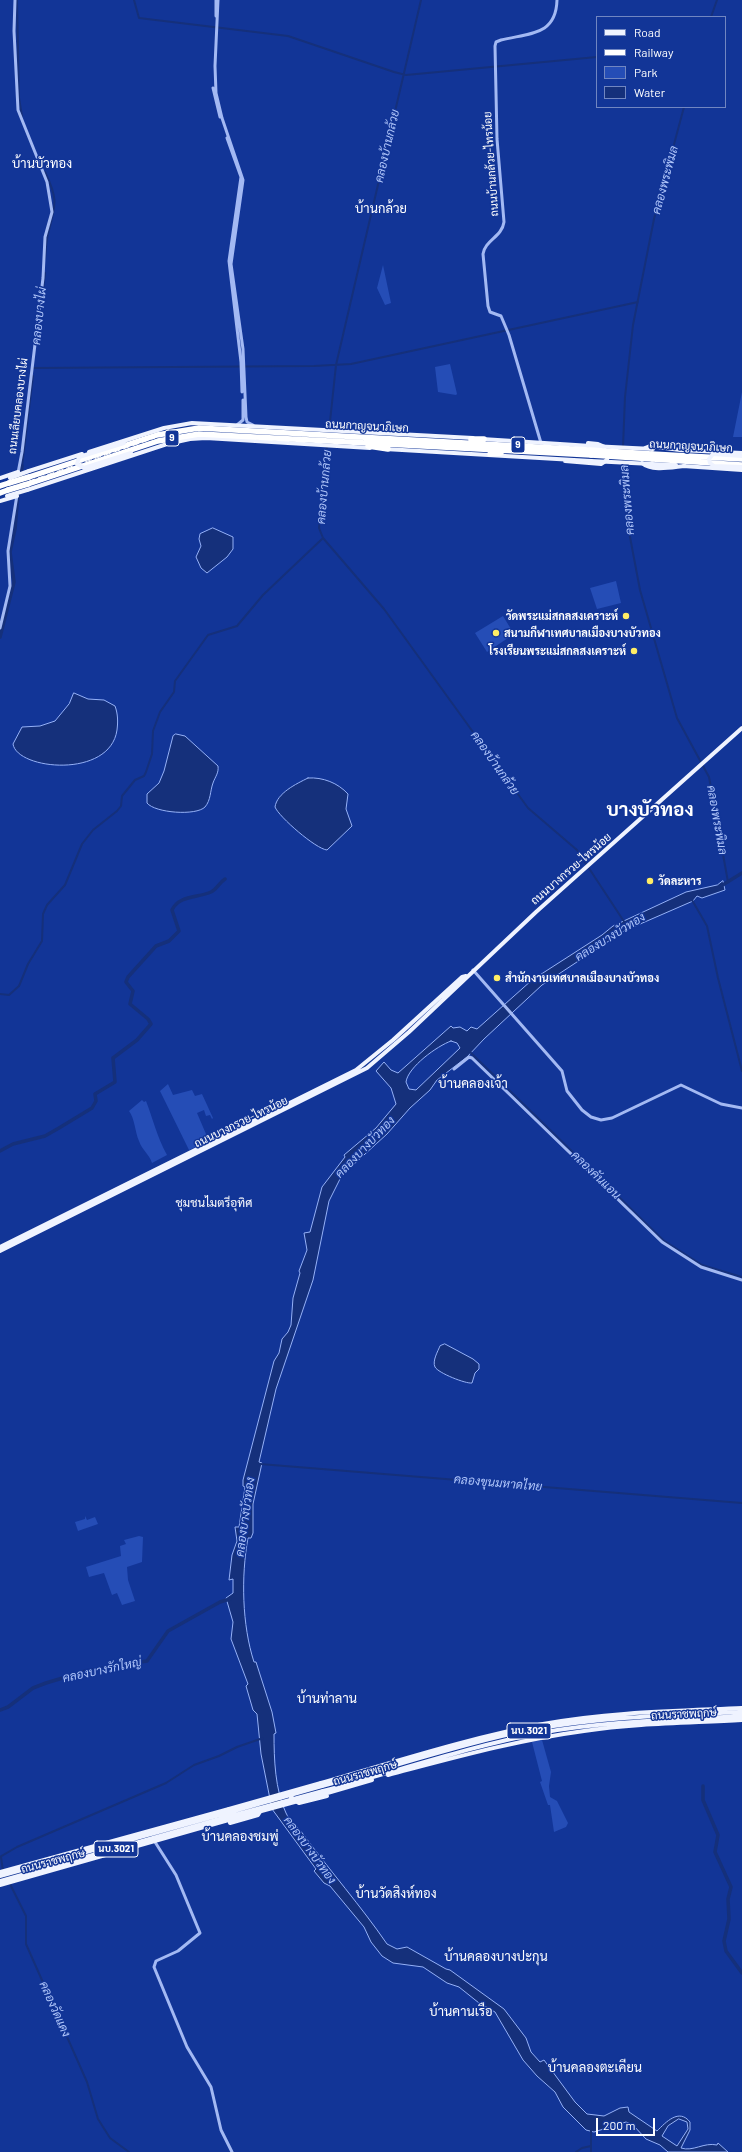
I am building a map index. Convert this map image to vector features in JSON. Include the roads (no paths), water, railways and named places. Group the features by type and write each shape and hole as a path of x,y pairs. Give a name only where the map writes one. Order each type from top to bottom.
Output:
{"highway":[{"name":"ถนนกาญจนาภิเษก","path":"0,486 10,480 29,474 157,435 183,429 224,428 324,432 333,438 345,442 525,452 742,458"},
{"path":"371,432 384,437"},
{"name":"ถนนกาญจนาภิเษก","path":"0,493 8,493 158,442 184,436 224,435 323,443 333,438 384,437 445,440 591,453"},
{"path":"445,440 484,439"},
{"path":"345,442 388,449"},
{"path":"490,454 525,452"},
{"name":"ถนนกาญจนาภิเษก","path":"652,456 742,467"},
{"path":"69,471 76,474"}],"main road":[{"path":"29,474 156,430 178,426 207,423 253,425 324,432"},
{"path":"178,426 82,456 77,459 77,464 81,468 87,468 131,452 167,442 190,439 206,438 323,443"},
{"path":"371,432 558,444 598,444 607,448 608,454 604,462 597,465 571,463 558,459 388,449 333,438 371,432"},
{"path":"27,487 76,474 154,448 190,439"},
{"path":"558,444 591,453 652,456 685,466"},
{"path":"742,453 680,450 650,446 642,450 640,457 643,464 649,467 742,467"},
{"path":"652,456 680,450"},
{"path":"558,459 591,453"},
{"path":"742,458 714,454 709,459 710,463 714,466 742,467"},
{"path":"0,480 18,472"},
{"path":"0,480 10,480"},
{"path":"0,500 8,493"},
{"path":"0,500 17,496"},
{"name":"ถนนบางกรวย-ไทรน้อย","path":"0,1247 16,1241 359,1073 377,1061 464,980 466,976 742,728"},
{"name":"ถนนบางกรวย-ไทรน้อย","path":"0,1251 16,1241"},
{"name":"ถนนราชพฤกษ์","path":"322,1789 400,1760 481,1737 544,1724 622,1714 742,1708"},
{"name":"ถนนราชพฤกษ์","path":"0,1881 322,1789 461,1746 525,1731 602,1719 742,1712"},
{"path":"602,1719 622,1714"},
{"name":"ถนนราชพฤกษ์","path":"0,1876 455,1753 542,1733 610,1724 734,1716 742,1718"},
{"name":"ถนนราชพฤกษ์","path":"322,1789 378,1778 477,1751 543,1737 594,1729 742,1718"},
{"path":"594,1729 610,1724"},
{"path":"443,1748 461,1746"},
{"path":"455,1753 477,1751"},
{"path":"378,1778 364,1785 301,1803 296,1802 291,1798 294,1790 301,1787 400,1760"},
{"path":"172,1825 248,1802 256,1801 260,1804 261,1811 258,1815 184,1833"},
{"name":"ถนนราชพฤกษ์","path":"0,1872 172,1825 231,1814"},
{"name":"ถนนราชพฤกษ์","path":"0,1885 155,1842 184,1833 231,1814"},
{"path":"93,1850 111,1842"},
{"path":"92,1860 108,1851"}],"street":[{"name":"ถนนเลียบคลองบางไผ่","path":"0,628 10,586 8,551 17,496 18,472 22,452 42,278 44,237 52,212 47,182 18,110 14,0"},
{"path":"217,0 214,75 218,104 243,180 231,259 234,305 243,370 246,417 247,422 253,425"},
{"name":"ถนนบ้านกล้วย-ไทรน้อย","path":"541,443 510,335 501,316 492,313 489,309 483,257 485,247 500,233 504,222 497,139 495,66 496,42 546,28 555,17 557,0"},
{"path":"237,425 242,421 243,417 243,370"},
{"path":"473,970 562,1071 567,1091 582,1110 591,1117 608,1119 681,1085 721,1104 742,1108"},
{"path":"454,1070 469,1057 472,1058 662,1242 701,1267 742,1280"},
{"path":"155,1842 176,1875 200,1934 190,1940 178,1951 156,1961 154,1967 187,2047 211,2087 221,2130 232,2152"}],"water":[{"path":"213,528 233,537 233,549 227,557 207,573 201,568 196,557 201,546 199,539 200,534"},
{"path":"74,693 88,699 104,700 115,706 118,718 117,730 111,746 98,757 82,763 64,765 46,764 30,760 18,753 13,744 22,727 40,726 55,721 69,704"},
{"path":"176,734 185,736 218,766 205,807 193,812 166,811 158,809 147,803 147,794 159,783 164,771 173,736"},
{"path":"308,778 325,780 335,784 348,794 346,809 352,826 327,850 315,844 298,832 283,818 275,807 276,802 283,793"},
{"name":"คลองบางบัวทอง","path":"723,881 725,890 702,898 697,896 693,901 624,931 542,985 484,1039 467,1057 437,1080 430,1090 410,1108 387,1134 342,1175 329,1201 313,1280 276,1389 259,1462 262,1463 253,1504 253,1533 251,1538 248,1538 244,1568 244,1600 247,1632 254,1662 256,1662 272,1712 276,1733 274,1734 274,1754 277,1784 282,1804 289,1818 301,1831 387,1944 397,1949 407,1947 450,1970 504,2009 526,2038 531,2052 540,2062 544,2060 575,2102 587,2114 604,2116 620,2108 628,2107 629,2112 657,2131 668,2121 677,2116 681,2116 690,2122 690,2130 681,2148 690,2149 712,2144 717,2145 718,2143 728,2152 668,2152 660,2145 646,2139 633,2125 626,2122 594,2132 586,2130 563,2107 555,2092 537,2076 523,2060 495,2012 479,2003 459,1987 447,1983 423,1967 393,1963 382,1956 371,1942 364,1927 330,1886 324,1883 314,1871 316,1869 272,1809 261,1754 257,1714 253,1710 246,1686 248,1684 231,1639 233,1622 226,1598 233,1593 233,1579 229,1580 232,1555 237,1541 235,1527 239,1527 245,1487 243,1486 243,1480 274,1361 279,1353 282,1339 288,1332 291,1325 293,1298 300,1273 299,1271 307,1250 304,1233 310,1232 322,1187 345,1157 344,1155 376,1128 396,1104 391,1088 376,1071 384,1062 391,1070 398,1073 451,1026 453,1028 460,1027 467,1031 471,1027 477,1029 532,980 602,935 613,926 686,892 717,885","holes":["451,1041 457,1043 460,1048 416,1090 409,1089 406,1082 408,1076 417,1064 438,1047","679,2119 687,2122 688,2129 677,2146 662,2136 668,2126"]},
{"path":"445,1344 473,1359 479,1364 479,1369 475,1373 472,1383 452,1378 435,1367 434,1362 440,1346"}],"waterway":[{"name":"คลองบางไผ่","path":"17,0 19,98 22,116"},
{"path":"134,0 139,18 288,36 406,75 596,57"},
{"name":"คลองบ้านกล้วย","path":"329,431 336,365 421,0"},
{"name":"คลองพระพิมล","path":"711,16 717,0"},
{"name":"คลองพระพิมล","path":"623,447 625,397 633,325 654,219 684,108"},
{"name":"คลองบางไผ่","path":"45,172 54,195 54,207 47,237 45,259"},
{"name":"คลองบางไผ่","path":"42,298 45,273"},
{"name":"คลองบ้านกล้วย","path":"33,368 314,366 351,364 638,302"},
{"name":"คลองบางไผ่","path":"22,466 33,376"},
{"name":"คลองบ้านกล้วย","path":"327,445 319,528 323,538 384,609 528,808 577,850 625,923"},
{"name":"คลองพระพิมล","path":"623,458 627,521 640,590 677,718 709,777 728,882"},
{"name":"คลองบางไผ่","path":"19,488 22,466"},
{"name":"คลองบางไผ่","path":"0,637 14,582 10,552 15,529 18,494"},
{"path":"0,994 9,995 19,986 28,964 42,941 43,914 47,905 65,885 82,844 93,830 117,811 121,806 122,796 135,780 144,776 152,754 153,731 160,712 174,692 175,681 208,635 237,626 263,595 322,539"},
{"name":"คลองพระพิมล","path":"721,886 742,873"},
{"path":"0,1151 13,1144 45,1136 59,1128 92,1108 96,1101 95,1094 115,1082 113,1058 137,1040 151,1024 148,1019 130,1004 133,991 126,982 128,977 156,946 169,941 179,931 172,910 175,905 184,899 211,892 225,879"},
{"path":"692,900 707,926 718,978 742,1071"},
{"name":"คลองคันแอน","path":"469,1051 663,1240 702,1265 742,1277"},
{"name":"คลองขุนมหาดไทย","path":"260,1464 742,1503"},
{"name":"คลองบางรักใหญ่","path":"0,1710 8,1707 33,1688 46,1683 86,1671 147,1661 168,1631 220,1602 230,1599"},
{"path":"0,1857 17,1847 166,1783 194,1765 263,1738"},
{"path":"703,1786 703,1800 718,1835 715,1852 731,1887 728,1899 729,1919 724,1941 726,1951 742,1973"},
{"name":"คลองวัดแดง","path":"1,1857 3,1871"},
{"name":"คลองวัดแดง","path":"9,1882 26,1916 26,1944 87,2082 98,2119 110,2138 129,2152"},
{"path":"591,2129 591,2152"},
{"path":"576,2152 582,2148 591,2146"}],"railway":[{"path":"0,491 155,438"}],"place":[{"name":"วัดพระแม่สกลสงเคราะห์","path":"626,616"},
{"name":"สนามกีฬาเทศบาลเมืองบางบัวทอง","path":"496,633"},
{"name":"โรงเรียนพระแม่สกลสงเคราะห์","path":"634,651"},
{"name":"วัดละหาร","path":"650,881"},
{"name":"สำนักงานเทศบาลเมืองบางบัวทอง","path":"497,978"}],"district":[{"name":"บ้านบัวทอง","path":"42,164"},
{"name":"บ้านกล้วย","path":"381,209"},
{"name":"บางบัวทอง","path":"650,810"},
{"name":"บ้านคลองเจ้า","path":"473,1084"},
{"name":"ชุมชนไมตรีอุทิศ","path":"214,1203"},
{"name":"บ้านท่าลาน","path":"327,1699"},
{"name":"บ้านคลองชมพู่","path":"240,1837"},
{"name":"บ้านวัดสิงห์ทอง","path":"396,1894"},
{"name":"บ้านคลองบางปะกุน","path":"496,1957"},
{"name":"บ้านคานเรือ","path":"461,2012"},
{"name":"บ้านคลองตะเคียน","path":"595,2068"}]}
